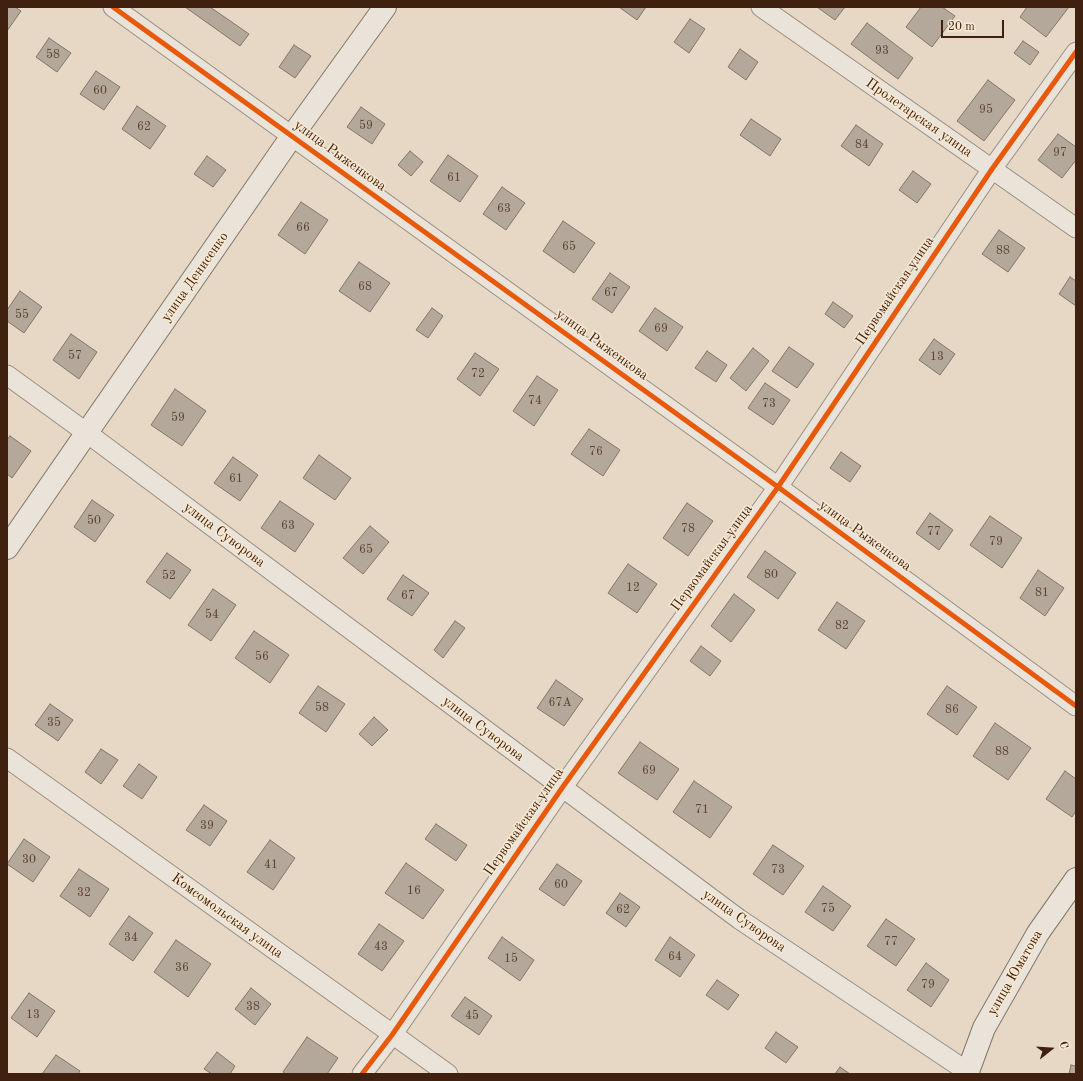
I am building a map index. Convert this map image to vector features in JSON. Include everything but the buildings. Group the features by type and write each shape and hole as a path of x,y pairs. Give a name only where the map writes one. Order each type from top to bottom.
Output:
{"street":[{"name":"улица Рыженкова","path":"113,7 778,487 1076,706"},
{"name":"улица Денисенко","path":"7,548 292,136 385,7"},
{"name":"Пролетарская улица","path":"761,7 1076,228"},
{"name":"Первомайская улица","path":"362,1074 392,1035 562,788 778,487 992,169 1076,52"},
{"name":"улица Суворова","path":"7,375 740,919 967,1073"},
{"name":"Комсомольская улица","path":"7,758 448,1074"},
{"name":"улица Юматова","path":"967,1073 984,1028 991,1015 1038,933 1076,879"}],"cycle path":[{"path":"113,7 778,487 1076,706"},
{"path":"362,1074 392,1035 562,788 778,487 992,169 1076,52"}]}
